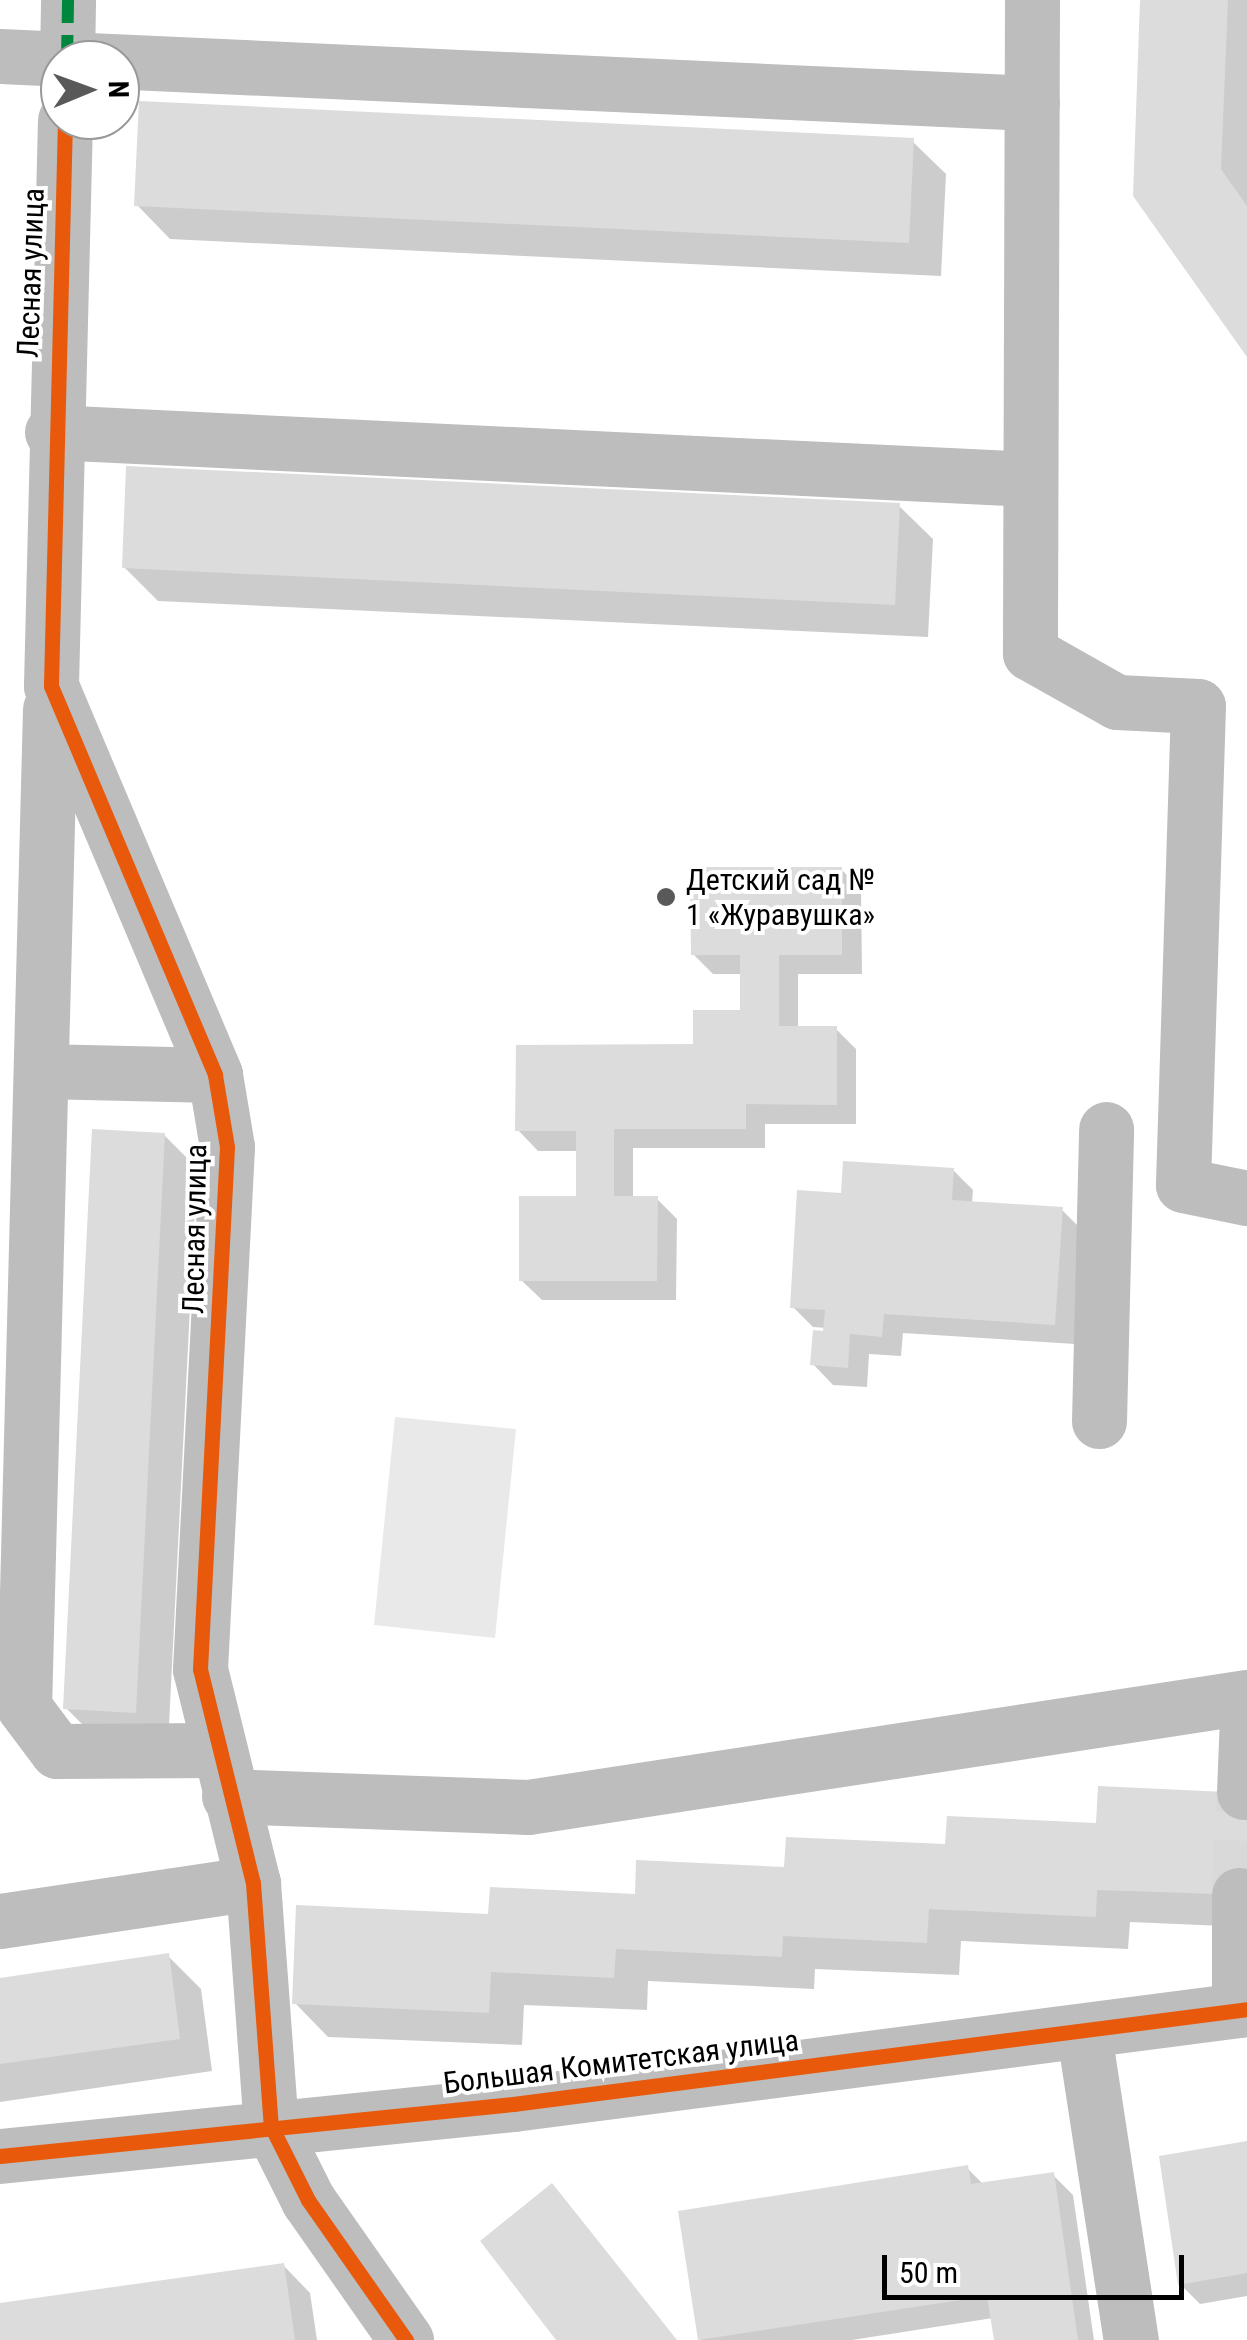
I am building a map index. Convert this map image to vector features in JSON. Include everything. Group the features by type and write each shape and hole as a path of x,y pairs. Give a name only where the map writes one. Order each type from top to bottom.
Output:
{"street":[{"path":"67,40 68,0"},
{"path":"1032,0 1030,652 1117,702 1198,706 1183,1185"},
{"path":"0,56 40,57"},
{"path":"140,61 1032,103"},
{"name":"Лесная улица","path":"63,140 52,432 50,686 215,1076 227,1146 200,1669 222,1773 253,1882 271,2126"},
{"path":"52,432 1029,480"},
{"path":"50,686 24,1706 57,1750 222,1773 528,1807 1247,1697"},
{"path":"41,1071 215,1076"},
{"path":"1098,1422 1106,1129"},
{"path":"1104,1205 1183,1185 1247,1198"},
{"path":"1244,1792 1247,1716"},
{"path":"0,1921 253,1882"},
{"path":"1238,1895 1243,2010"},
{"name":"Большая Комитетская улица","path":"0,2156 513,2104 1084,2034 1243,2010"},
{"path":"1084,2034 1131,2340"},
{"path":"271,2126 308,2200 406,2340"}],"shaded area":[{"path":"395,1417 516,1429 495,1638 374,1625"}],"building":[{"path":"1140,0 1228,0 1221,169 1247,206 1247,357 1133,196"},
{"path":"140,101 914,138 909,243 134,206"},
{"path":"126,466 900,503 895,605 122,568"},
{"path":"690,867 842,867 842,955 779,955 779,1026 837,1026 837,1105 746,1104 746,1129 614,1129 614,1196 658,1196 657,1281 519,1281 519,1196 576,1196 576,1131 515,1131 516,1045 693,1044 693,1010 740,1010 740,955 691,955"},
{"path":"92,1129 165,1133 136,1713 63,1709"},
{"path":"843,1161 954,1168 952,1200 1063,1207 1055,1325 884,1314 882,1337 850,1334 848,1368 810,1365 813,1330 823,1331 825,1310 790,1308 797,1190 841,1193"},
{"path":"1098,1786 1247,1793 1247,1895 1097,1890 1096,1917 929,1909 927,1943 783,1936 782,1957 616,1949 614,1978 491,1972 489,2013 292,2004 296,1905 488,1914 490,1887 635,1894 636,1860 784,1867 786,1837 945,1844 947,1816 1096,1823"},
{"path":"169,1953 180,2039 0,2064 0,1978"},
{"path":"1247,2141 1247,2273 1178,2285 1159,2156"},
{"path":"968,2165 971,2184 1054,2172 1078,2340 994,2340 987,2296 698,2340 678,2211"},
{"path":"552,2183 677,2340 556,2340 480,2241"},
{"path":"284,2263 295,2340 0,2340 0,2303"}],"tunnel":[{"path":"1239,1895 1244,1792"}],"marked path":[{"path":"67,40 68,0"}],"cycle path":[{"path":"65,140 51,686 215,1075 227,1147 200,1669 253,1883 271,2126 308,2200 406,2340"},
{"path":"0,2156 513,2104 1247,2009"}],"place":[{"name":"Детский сад № 1 «Журавушка»","path":"666,897"}]}
